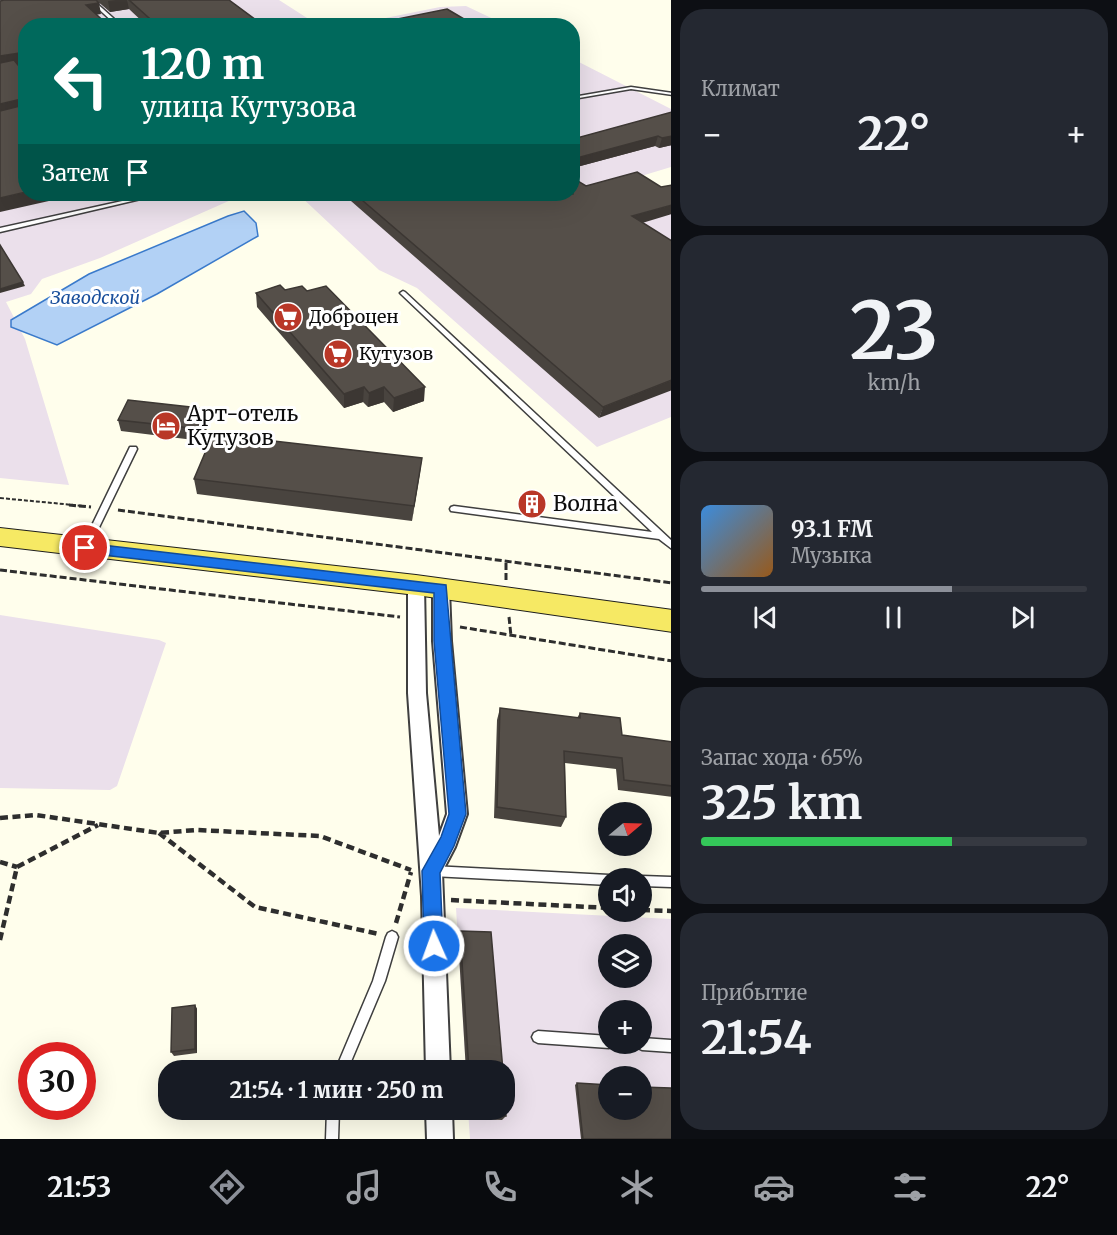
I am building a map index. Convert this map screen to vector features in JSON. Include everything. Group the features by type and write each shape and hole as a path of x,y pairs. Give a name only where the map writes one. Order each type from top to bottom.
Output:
{"main road":[{"path":"0,537 416,585 671,621"}],"street":[{"path":"416,585 414,619 423,791 421,871 437,1060"},
{"path":"421,871 448,840 457,814 441,623 441,589"},
{"path":"439,1120 440,1139"}],"lane":[{"path":"91,0 111,18"},
{"path":"0,71 18,68"},
{"path":"580,97 631,88 671,94"},
{"path":"0,230 128,201"},
{"path":"403,293 671,545"},
{"path":"85,548 133,449"},
{"path":"454,509 661,536"},
{"path":"421,871 598,879"},
{"path":"652,881 671,882"},
{"path":"346,1060 379,981 392,937"},
{"path":"538,1037 598,1041"},
{"path":"652,1045 671,1046"},
{"path":"332,1139 333,1120"}],"path":[{"path":"0,498 105,508 671,583"},
{"path":"0,570 414,619"},
{"path":"441,623 671,661"},
{"path":"0,818 36,815 159,833 196,830 320,836 421,871 392,937 255,907 159,833"},
{"path":"0,862 17,867 100,824"},
{"path":"0,940 17,867"},
{"path":"450,910 451,900 598,907"},
{"path":"652,910 671,911"}],"shaded area":[{"path":"0,0 279,0 307,18 18,18 18,201 229,201 100,258 42,279 31,294 6,302 25,339 69,485 0,478"},
{"path":"466,6 491,18 386,18 440,7"},
{"path":"580,63 671,109 671,167 638,177 671,201 671,417 597,447 417,288 379,270 305,201 580,201"},
{"path":"0,615 166,643 117,786 110,790 0,788"},
{"path":"456,908 598,915 598,922 652,922 652,918 671,919 671,1139 470,1139 469,1120 515,1120 515,1060 465,1060"}],"water":[{"name":"Заводской","path":"244,211 256,223 258,236 157,294 57,345 11,327 11,320 89,274"}],"building":[{"path":"96,0 99,3 86,5 100,18 18,18 18,53 0,56 0,1"},
{"path":"129,0 229,0 253,18 149,18"},
{"path":"447,9 462,18 403,18"},
{"path":"14,60 18,65 18,100 0,104 0,63"},
{"path":"18,106 18,194 0,198 0,111"},
{"path":"671,112 671,136 662,138 658,136 580,157 580,137"},
{"path":"637,172 661,187 671,185 671,205 632,216 671,240 671,380 603,407 363,201 580,201 580,182 586,186"},
{"path":"0,245 23,282 0,289"},
{"name":"Кутузов","path":"280,285 285,290 302,286 307,291 326,286 425,387 394,398 384,387 369,393 364,387 344,394 256,293"},
{"path":"128,400 208,409 200,429 118,420"},
{"path":"213,434 422,458 414,506 194,479"},
{"path":"500,708 580,718 580,713 620,718 622,735 671,742 671,786 624,780 622,758 564,751 566,817 497,807"},
{"path":"460,931 491,932 502,1060 468,1060"},
{"path":"195,1005 195,1049 171,1052 172,1008"},
{"path":"577,1083 598,1084 598,1120 652,1120 652,1087 671,1088 671,1139 583,1139"}],"place":[{"name":"Доброцен","path":"288,317"},
{"name":"Кутузов","path":"338,354"},
{"name":"Арт-отель Кутузов","path":"166,426"},
{"name":"Волна","path":"532,504"}],"route":[{"path":"85,548 441,589 442,641 457,814 448,840 431,871 434,946"}]}
